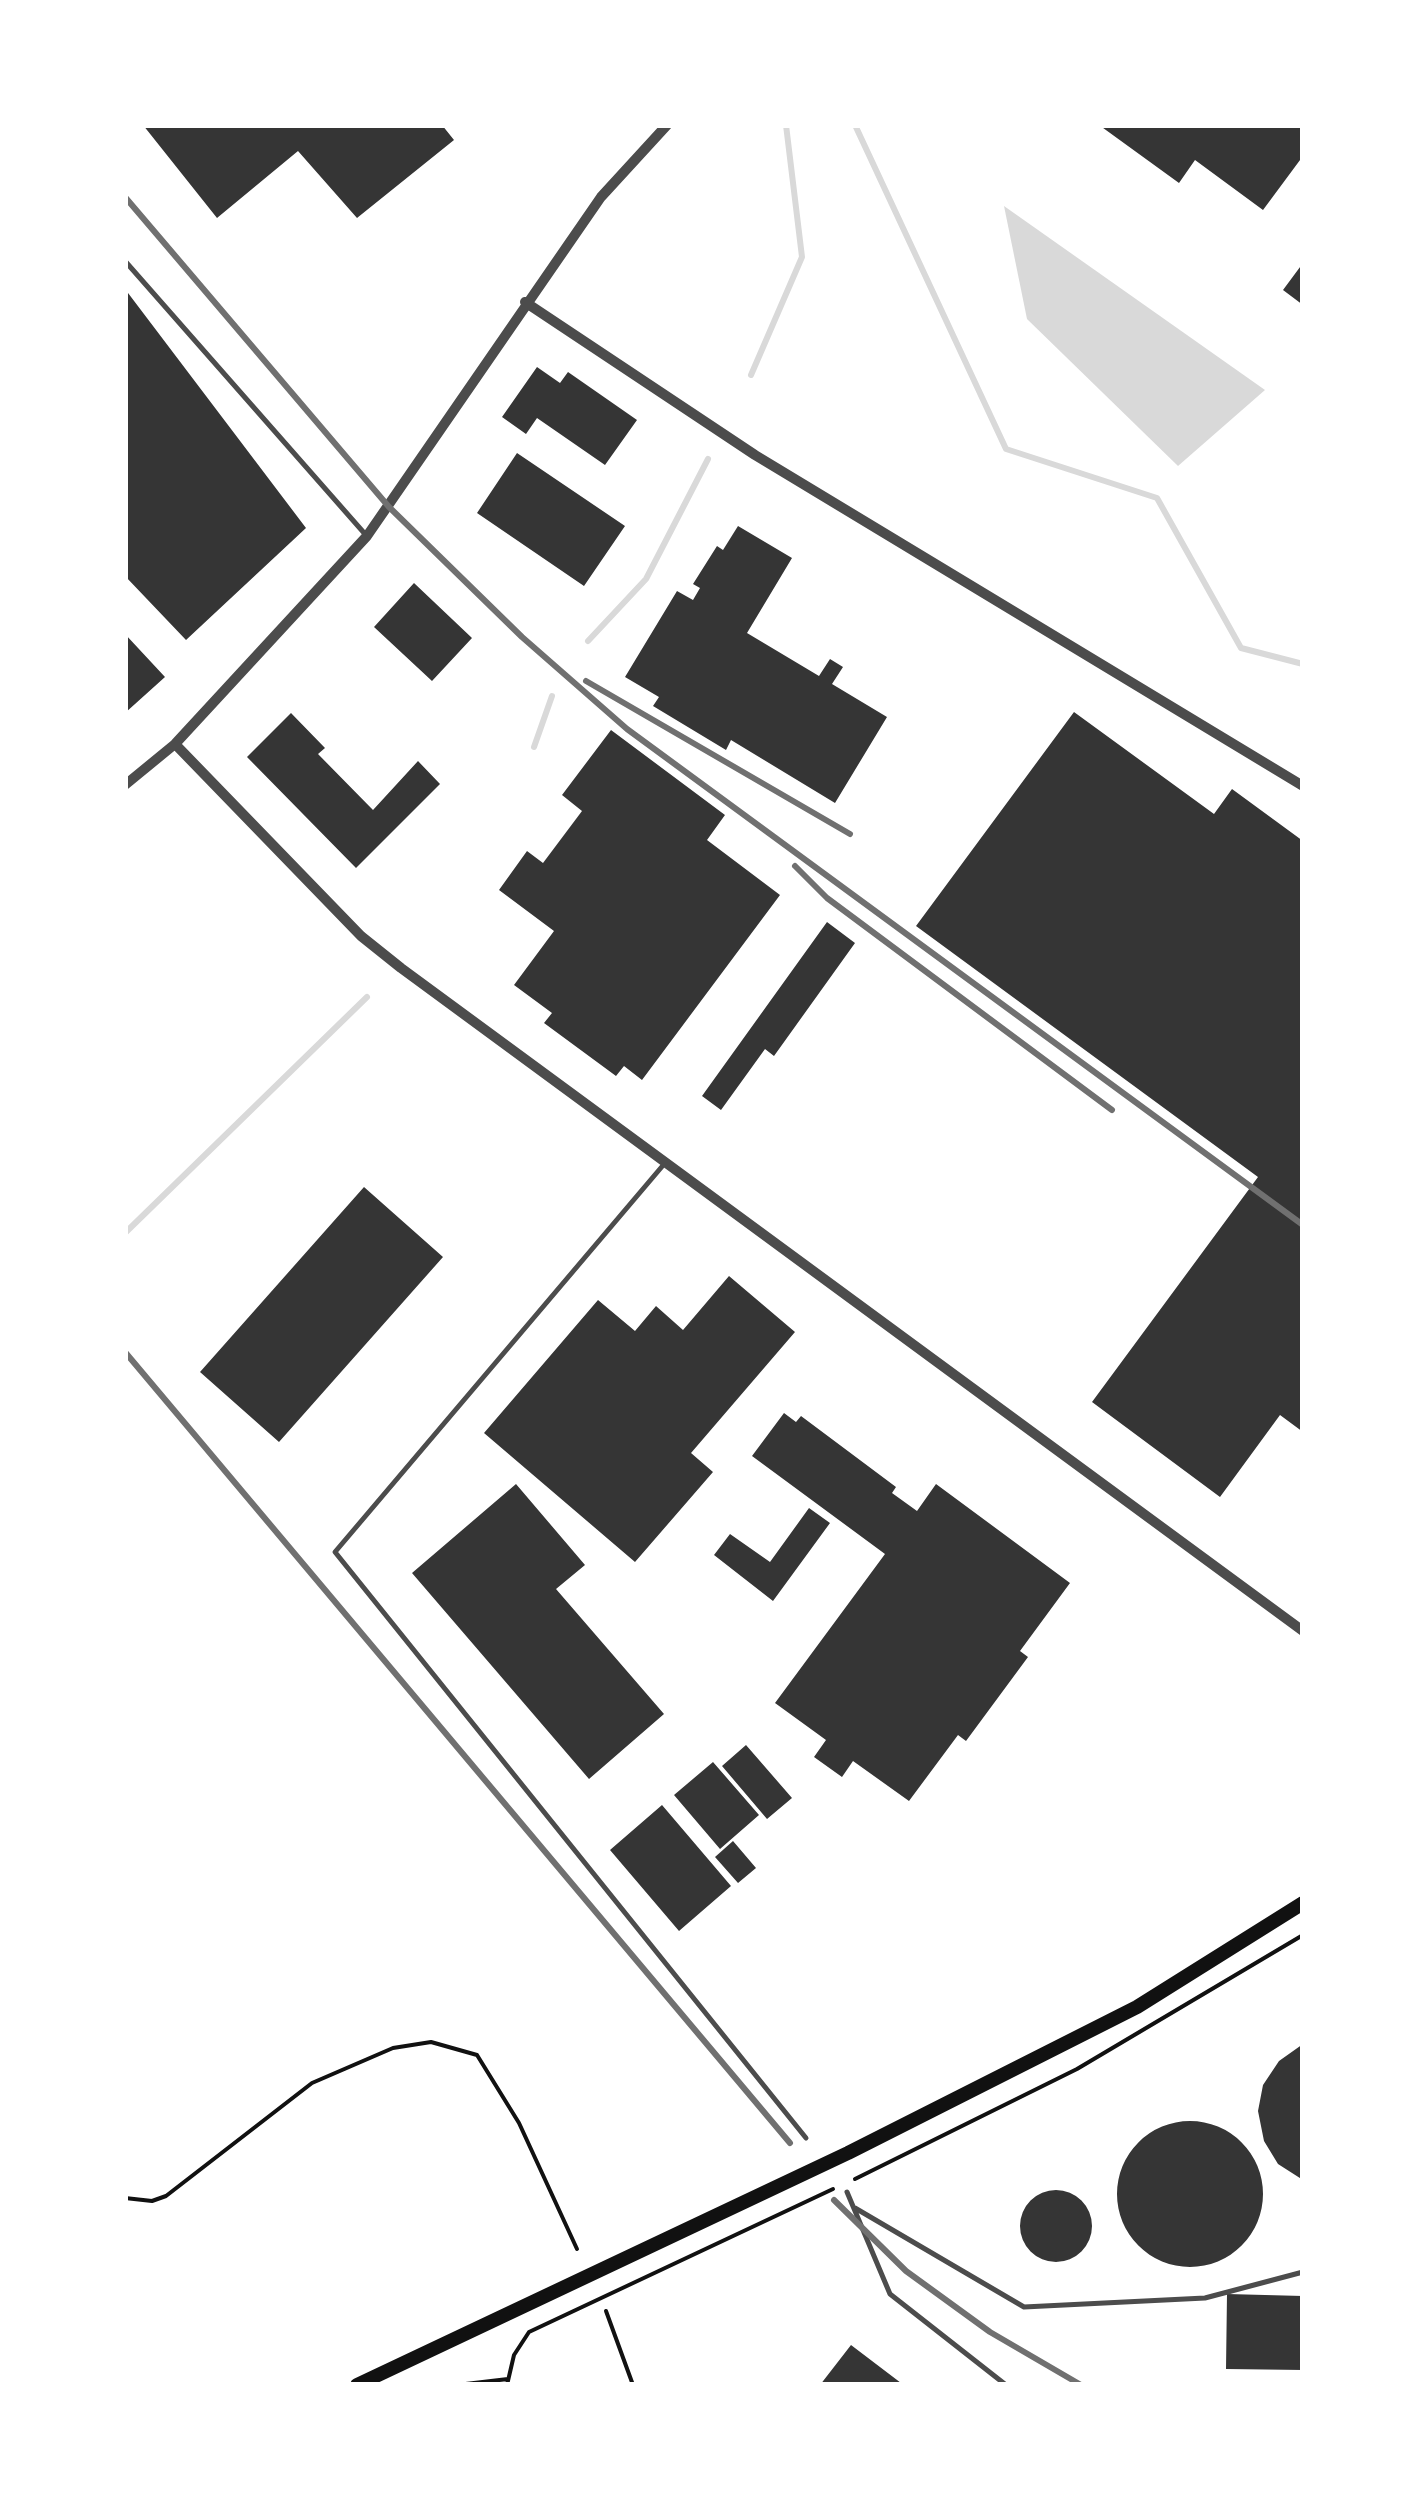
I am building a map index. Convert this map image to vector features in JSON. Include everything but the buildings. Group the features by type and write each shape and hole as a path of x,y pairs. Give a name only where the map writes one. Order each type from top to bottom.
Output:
{"main road":[{"path":"357,2385 848,2153 1137,2008 1303,1903"}],"street":[{"path":"125,785 176,744 367,536 601,197 667,125"},
{"path":"525,302 755,455 1303,786"},
{"path":"176,744 361,936 1303,1631"}],"lane":[{"path":"125,261 367,536"},
{"path":"665,1163 335,1552 806,2138"},
{"path":"847,2192 890,2294 1006,2385"},
{"path":"855,2208 1024,2308 1205,2298 1303,2272"}],"path":[{"path":"457,2385 508,2382 514,2355 529,2332 1077,2069 1303,1936"},
{"path":"125,2198 152,2200 166,2196 312,2084 394,2048 431,2042 477,2055 519,2123 577,2249"},
{"path":"606,2311 633,2385"}],"shaded area":[{"path":"1004,206 1265,390 1178,466 1027,319"}],"waterway":[{"path":"751,375 802,257 786,125"},
{"path":"855,125 1006,449 1157,498 1241,648 1303,664"},
{"path":"588,641 646,579 708,459"},
{"path":"534,747 552,696"},
{"path":"125,1233 367,997"}],"railway":[{"path":"125,197 389,507 522,637 627,729 1303,1225"},
{"path":"586,681 850,834"},
{"path":"795,866 827,898 1112,1110"},
{"path":"125,1352 790,2143"},
{"path":"834,2200 906,2271 990,2332 1081,2385"}]}
